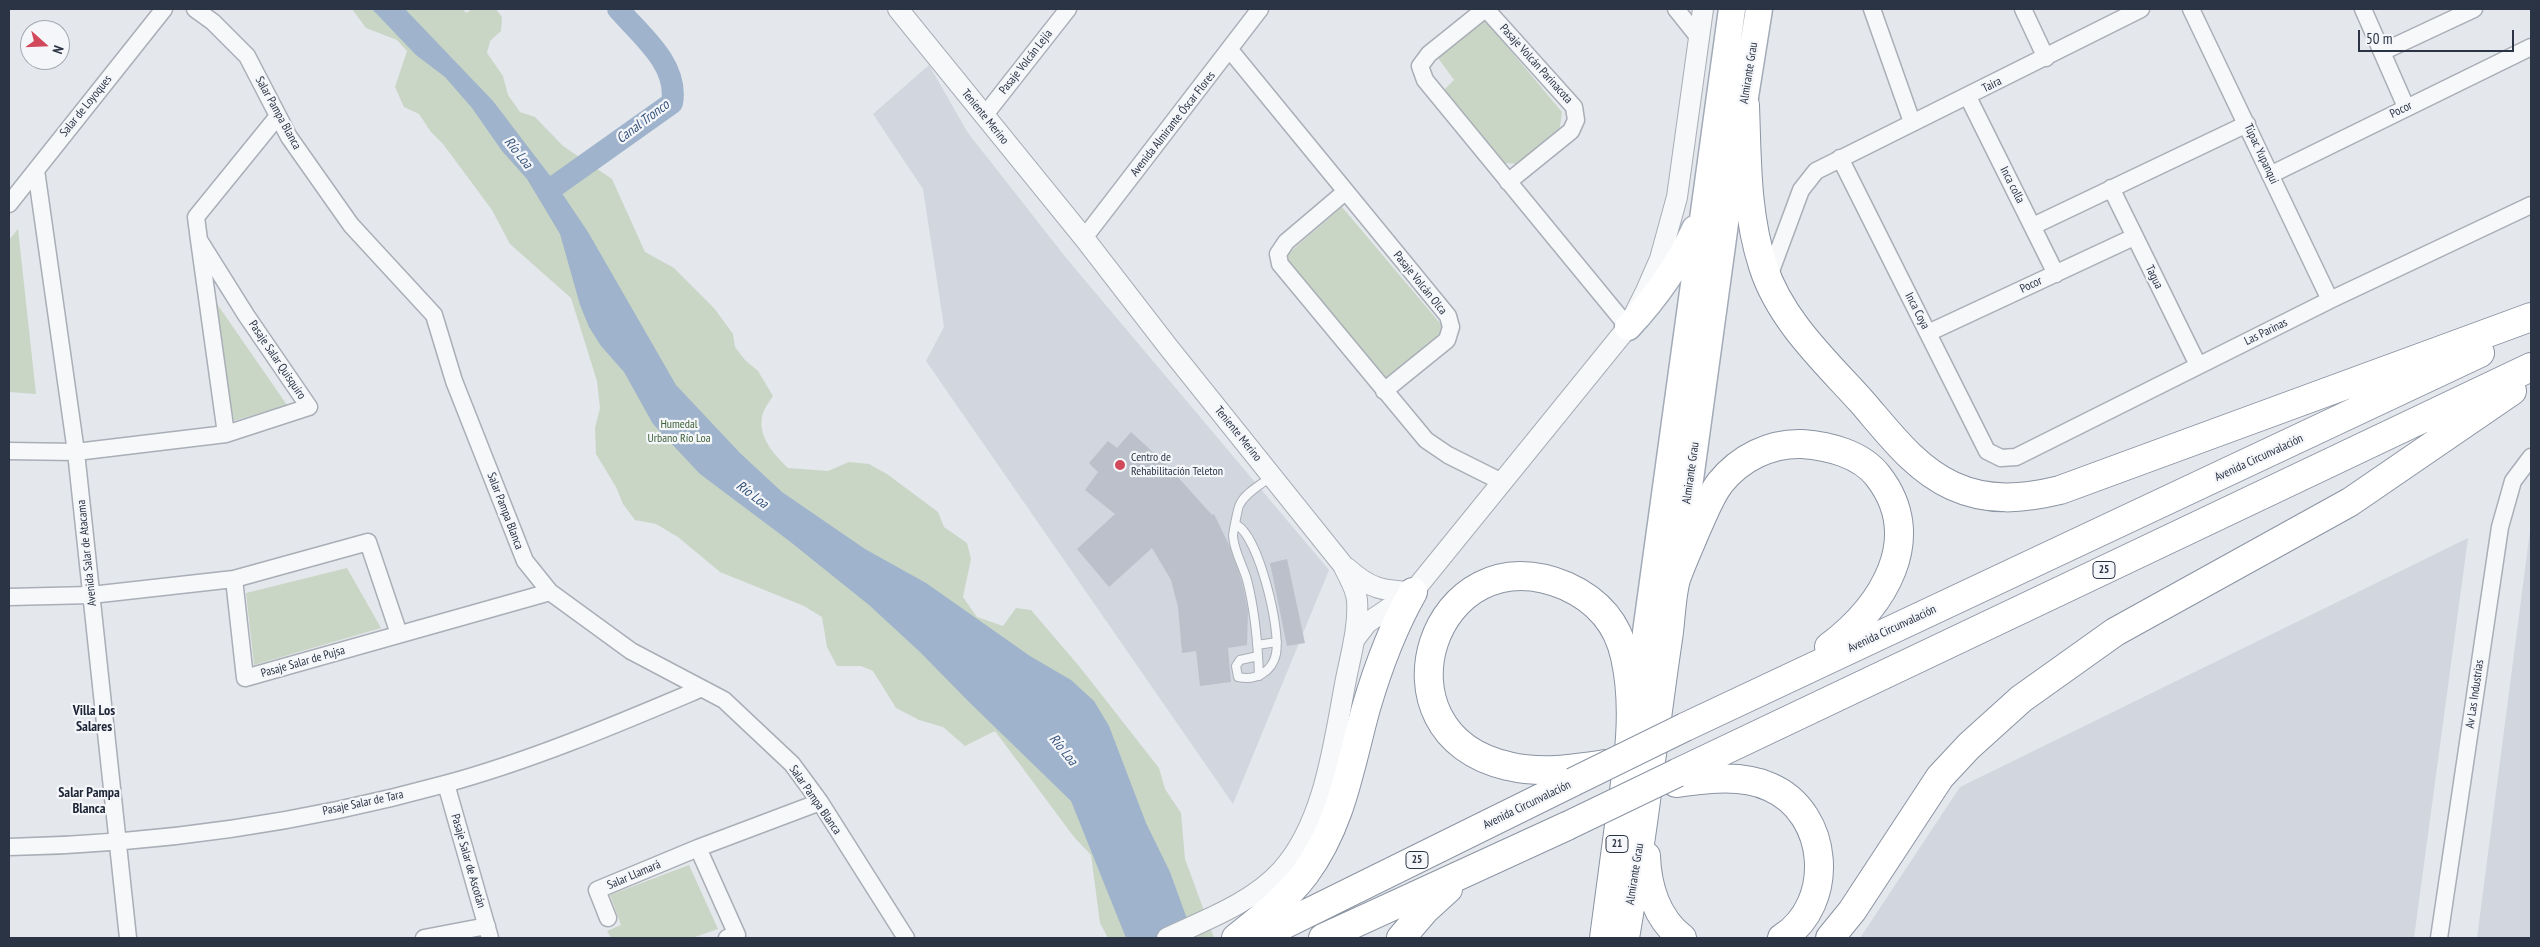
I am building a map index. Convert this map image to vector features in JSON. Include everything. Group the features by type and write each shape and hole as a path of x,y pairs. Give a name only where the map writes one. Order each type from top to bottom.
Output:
{"highway":[{"path":"1744,105 1753,228 1768,280 1799,331 1916,462 1937,478 1954,487 1998,498 2036,496 2085,481 2531,317"},
{"name":"Avenida Circunvalación","path":"1254,932 1574,775 1622,756 2531,329"},
{"name":"25","path":"1323,938 1647,789 1676,778 2531,367"},
{"path":"1830,938 1858,903 1940,777 1969,746 2027,694 2115,632 2350,502 2531,378"},
{"path":"1676,580 1710,500 1719,484 1742,462 1768,449 1797,444 1838,450 1866,464 1885,486 1897,515 1899,530 1893,570 1880,594 1856,625 1788,677"},
{"path":"1574,775 1528,770 1489,761 1462,745 1452,735 1437,713 1432,697 1428,666 1435,636 1453,607 1478,588 1510,577 1540,579 1570,588 1594,603 1606,614 1621,641 1628,674 1622,756"},
{"name":"Almirante Grau","path":"1625,938 1644,817 1676,580"},
{"path":"1254,932 1305,875 1329,835 1345,793 1366,709 1381,661 1398,620 1413,592"},
{"name":"Almirante Grau","path":"1604,938 1622,756"},
{"path":"1676,778 1730,779 1758,782 1782,793 1802,812 1809,822 1817,846 1819,879 1811,906 1805,917 1782,938"},
{"path":"1644,817 1646,868 1653,895 1664,921 1682,938"},
{"path":"1401,938 1424,910 1474,868"}],"main road":[{"name":"Almirante Grau","path":"1622,756 1706,197 1732,9"},
{"name":"Almirante Grau","path":"1676,580 1726,216 1759,9"},
{"path":"1628,327 1661,289 1675,268 1698,222 1706,197"}],"street":[{"name":"Salar de Loyoques","path":"9,204 164,9"},
{"name":"Salar Pampa Blanca","path":"195,9 213,22 247,56 289,137 352,225 434,315 454,381 524,561 550,592 631,651 724,700 785,758 820,802 906,938"},
{"name":"Teniente Merino","path":"898,9 1084,238 1343,565 1357,598 1353,641 1322,789 1313,818 1303,840 1281,871 1262,888 1239,902 1167,938"},
{"name":"Pasaje Volcán Lejía","path":"984,116 1068,9"},
{"name":"Avenida Almirante Óscar Flores","path":"1084,238 1260,9"},
{"name":"Pasaje Volcán Parinacota","path":"1508,182 1571,131 1576,120 1574,107 1486,9 1429,54 1420,66 1425,80 1508,182 1628,327"},
{"path":"1676,9 1700,39"},
{"path":"1353,641 1367,623 1413,592 1628,327 1660,259 1669,230 1683,165 1703,9"},
{"path":"1872,9 1912,122"},
{"path":"2023,9 2046,58"},
{"name":"Taira","path":"1768,280 1801,190 1816,171 1912,122 1968,97 2141,9"},
{"name":"Túpac Yupanqui","path":"2192,9 2330,300"},
{"path":"2363,9 2406,107"},
{"path":"2382,52 2474,9"},
{"name":"Pocor","path":"2270,174 2531,47"},
{"name":"Pasaje Volcán Olca","path":"1230,50 1448,316 1451,327 1446,340 1384,391"},
{"name":"Inca colla","path":"1968,97 2056,274"},
{"name":"Pasaje Salar Quisquiro","path":"226,434 196,217 278,116"},
{"path":"2033,226 2247,124"},
{"name":"Inca Coya","path":"1840,158 1986,451 2001,458"},
{"name":"Avenida Salar de Atacama","path":"36,170 76,452 128,938"},
{"name":"Tagua","path":"2111,188 2198,365"},
{"path":"1345,192 1286,242 1278,254 1280,264 1426,440 1448,455 1502,482"},
{"name":"Las Parinas","path":"2001,458 2016,457 2330,300 2531,205"},
{"name":"Pocor","path":"1928,333 2134,237"},
{"name":"Pasaje Salar Quisquiro","path":"9,451 76,452 226,434 309,408 246,315 199,240"},
{"name":"Av Las Industrias","path":"2439,938 2500,527 2513,481 2531,457"},
{"path":"9,598 91,594 234,578 368,542 399,634"},
{"path":"1343,565 1358,578 1378,589 1413,592"},
{"name":"Pasaje Salar de Pujsa","path":"234,578 245,678 550,592"},
{"name":"Pasaje Salar de Tara","path":"9,847 117,843 303,816 446,784 584,737 700,689"},
{"name":"Pasaje Salar de Ascotán","path":"446,784 489,932"},
{"name":"Salar Llamará","path":"608,918 597,890 698,848 820,802"},
{"path":"698,848 737,935 727,938"},
{"path":"424,938 489,932"}],"lane":[{"path":"1258,676 1257,645 1248,582 1233,538 1240,503 1272,476"},
{"path":"1237,525 1247,533 1255,552 1266,586 1277,642 1276,654 1272,664 1263,674 1258,676 1238,676 1237,663 1244,658 1258,656"},
{"path":"1257,645 1277,642"}],"shaded area":[{"name":"Centro de Rehabilitación Teleton","path":"929,65 968,133 1067,259 1329,570 1233,804 926,361 944,327 923,189 873,114"},
{"path":"2531,523 2531,938 2477,938"},
{"path":"2468,538 2414,938 1860,938 1960,787"}],"green space":[{"name":"Humedal Urbano Río Loa","path":"352,9 463,9 466,13 472,9 496,9 502,17 501,31 490,41 487,53 503,76 508,95 520,112 535,117 563,146 612,179 645,252 674,268 714,308 733,334 735,347 745,360 758,371 773,396 766,406 761,425 765,439 778,458 788,468 828,471 849,462 869,464 887,474 938,512 944,527 967,543 971,559 963,597 977,617 1003,626 1016,608 1031,610 1079,666 1159,768 1165,789 1181,813 1185,859 1214,938 1108,938 1100,923 1091,855 1074,837 995,731 965,746 943,727 919,720 896,708 873,671 861,666 837,666 827,647 822,617 804,606 720,572 678,537 656,524 635,520 623,504 616,487 596,454 595,428 600,408 597,381 571,298 510,244 492,210 443,144 431,132 419,114 404,107 395,87 407,51 397,40 366,28"},
{"path":"1479,13 1562,112 1559,134 1521,164 1501,163 1443,91 1454,80 1433,51"},
{"path":"1342,207 1445,329 1387,379 1284,257"},
{"path":"18,229 36,394 9,392 9,240"},
{"path":"215,301 287,405 233,421"},
{"path":"347,568 381,628 254,665 246,593"},
{"path":"689,865 718,929 692,938 611,938 607,931 621,925 610,895"}],"water":[{"name":"Río Loa","path":"372,9 405,9 493,101 551,177 588,232 676,385 740,453 782,492 865,549 926,583 1030,656 1071,680 1094,701 1109,726 1146,823 1170,872 1194,938 1126,938 1071,801 920,652 869,605 788,540 700,474 653,424 624,372 601,346 589,327 580,305 560,234 527,179 502,151 472,108 445,77 416,55"}],"building":[{"path":"1131,432 1167,465 1212,515 1214,514 1229,545 1242,582 1248,611 1247,645 1228,648 1231,682 1200,686 1196,651 1182,653 1178,607 1171,580 1152,548 1109,587 1077,549 1115,514 1085,490 1098,472 1089,463 1108,441 1117,448"},
{"path":"1287,559 1305,643 1287,646 1270,563"}],"waterway":[{"name":"Canal Tronco","path":"548,191 672,103 673,89 664,63 647,40 618,9"}],"place":[{"name":"Centro de Rehabilitación Teleton","path":"1120,465"}],"district":[{"name":"Villa Los Salares","path":"94,720"},
{"name":"Salar Pampa Blanca","path":"89,802"}]}
